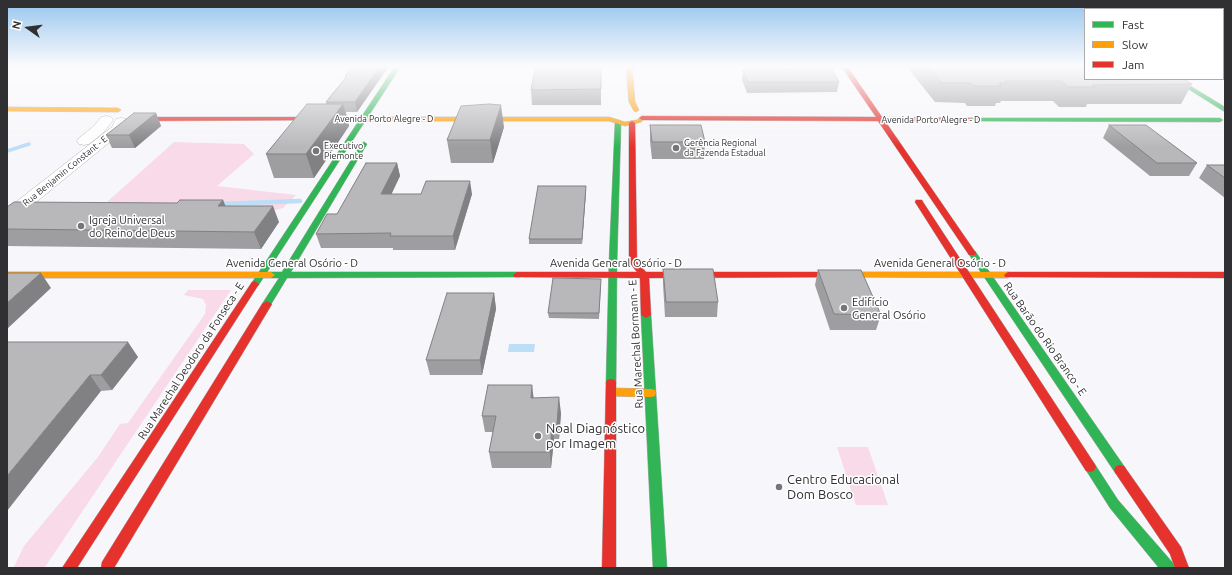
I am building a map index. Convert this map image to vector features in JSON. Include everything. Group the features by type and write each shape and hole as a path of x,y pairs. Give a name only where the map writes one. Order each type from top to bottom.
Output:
{"street":[{"name":"Rua Marechal Deodoro da Fonseca - E","path":"107,567 198,404 284,275 281,261 380,93"},
{"path":"618,123 632,123 640,113 632,102 631,93"},
{"name":"Rua Barão do Rio Branco - E","path":"862,93 1176,551 1182,568"},
{"path":"1186,93 1208,110 1210,115 1223,120"},
{"path":"1193,93 1225,110"},
{"path":"7,116 106,118 119,116 127,108"},
{"name":"Avenida Porto Alegre - D","path":"623,108 640,113 1075,120 1223,120"},
{"path":"7,110 119,116"},
{"name":"Avenida Porto Alegre - D","path":"135,119 145,113 146,110 366,115"},
{"name":"Avenida Porto Alegre - D","path":"878,116 1225,110"},
{"path":"1065,112 1075,120"},
{"name":"Avenida Porto Alegre - D","path":"119,116 135,119 366,115 610,115 618,123"},
{"name":"Rua Marechal Deodoro da Fonseca - E","path":"69,568 261,275 281,261 382,115"},
{"name":"Rua Benjamin Constant - E","path":"7,217 117,129 119,116"},
{"name":"Rua Benjamin Constant - E","path":"7,201 99,129 106,118"},
{"name":"Rua Marechal Bormann - E","path":"618,123 614,222 619,262"},
{"name":"Rua Marechal Bormann - E","path":"610,568 613,275 633,223 632,123"},
{"path":"913,192 1114,504 1168,568"},
{"path":"614,222 633,223"},
{"name":"Avenida General Osório - D","path":"258,261 306,261"},
{"name":"Rua Marechal Bormann - E","path":"619,262 644,275 660,568"},
{"name":"Avenida General Osório - D","path":"619,262 647,262"},
{"name":"Avenida General Osório - D","path":"945,262 991,262"},
{"name":"Avenida General Osório - D","path":"7,275 1225,275"},
{"path":"612,392 651,393"},
{"path":"177,403 198,404"},
{"path":"1054,411 1080,411"},
{"path":"97,562 107,567"},
{"path":"73,568 82,564"}],"shaded area":[{"path":"174,142 244,144 254,154 217,186 296,195 283,208 258,215 37,205 107,202"},
{"path":"188,290 231,290 45,567 14,567 24,546 98,457 120,424 128,423 205,314 206,305 203,299 184,295"},
{"path":"837,447 868,447 888,505 856,505"}],"water":[{"path":"509,344 535,344 534,352 508,352"}],"building":[{"path":"333,93 361,93 355,102 326,102"},
{"path":"307,104 343,104 306,154 266,154"},
{"path":"489,104 501,105 490,140 447,140 461,106"},
{"path":"134,113 156,113 129,135 106,135"},
{"path":"650,125 701,125 705,142 652,142"},
{"path":"1109,125 1146,125 1197,163 1157,163"},
{"path":"366,163 397,163 381,194 421,194 426,181 470,181 453,236 390,236 391,233 316,234 327,214 337,214"},
{"path":"1207,165 1225,165 1225,178"},
{"path":"538,186 586,186 582,239 529,239"},
{"path":"180,200 223,200 218,206 273,206 254,232 7,229 7,207 14,202 177,203"},
{"path":"663,269 713,269 718,302 666,302"},
{"path":"818,270 861,270 881,315 834,314"},
{"path":"7,273 41,273 7,303"},
{"path":"553,278 601,279 599,313 548,313"},
{"path":"447,293 494,293 480,360 426,360"},
{"path":"7,342 128,342 101,375 90,375 7,476"},
{"name":"Noal Diagnóstico por Imagem","path":"488,385 532,385 531,398 559,397 557,424 552,424 550,452 489,452 496,416 482,416"}],"waterway":[{"path":"7,151 29,144"},
{"path":"219,204 300,201"}],"traffic: fast":[{"path":"255,284 380,93"},
{"path":"1197,93 1225,110"},
{"path":"970,119 1220,120"},
{"path":"611,383 613,262 618,123"},
{"path":"267,304 364,144"},
{"path":"972,253 1120,470"},
{"path":"271,275 517,275"},
{"path":"646,315 660,568"},
{"path":"1090,467 1114,504 1168,568"}],"traffic: slow":[{"path":"631,93 632,102 636,110"},
{"path":"7,109 118,110"},
{"path":"329,119 609,119 625,124 639,121 642,118"},
{"path":"7,275 271,275"},
{"path":"848,275 1008,275"},
{"path":"611,392 651,393"}],"traffic: jam":[{"path":"862,93 972,253"},
{"path":"642,118 970,119"},
{"path":"135,119 329,119"},
{"path":"632,123 633,262 644,275 646,315"},
{"path":"919,202 1090,467"},
{"path":"517,275 848,275"},
{"path":"1008,275 1225,275"},
{"path":"69,568 255,284"},
{"path":"107,567 267,304"},
{"path":"609,568 611,383"},
{"path":"1120,470 1176,551 1182,568"}],"place":[{"name":"Gerência Regional da Fazenda Estadual","path":"676,148"},
{"name":"Executivo Piemonte","path":"316,151"},
{"name":"Igreja Universal do Reino de Deus","path":"81,226"},
{"name":"Edifício General Osório","path":"844,308"},
{"name":"Noal Diagnóstico por Imagem","path":"538,436"},
{"name":"Centro Educacional Dom Bosco","path":"779,487"}]}
